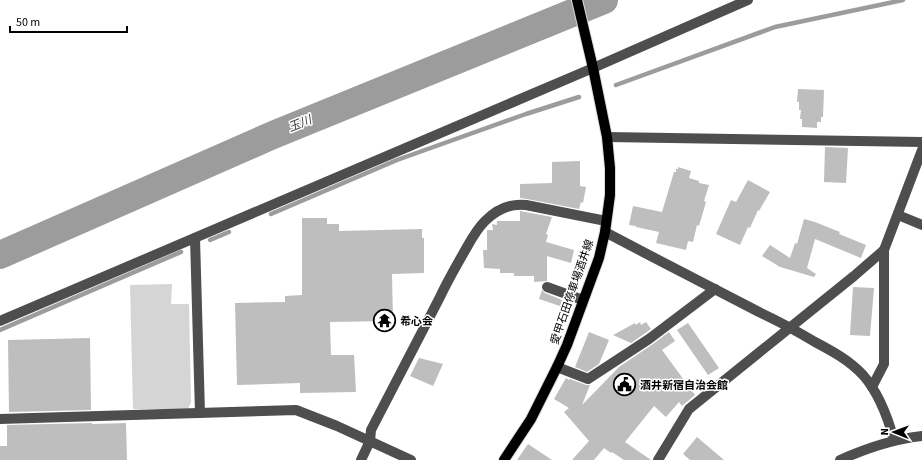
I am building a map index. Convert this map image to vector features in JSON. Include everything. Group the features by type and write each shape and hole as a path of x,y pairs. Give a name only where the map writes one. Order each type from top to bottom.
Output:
{"main road":[{"name":"愛甲石田停車場酒井線","path":"504,460 531,419 567,345 599,258 605,232 610,195 610,168 607,137 577,0"}],"street":[{"path":"0,321 593,68 748,0"},
{"path":"607,137 922,142"},
{"path":"872,387 884,364 884,250 922,150"},
{"path":"361,460 370,441 371,430 447,282 476,231 493,214 502,208 514,205 526,205 606,221"},
{"path":"898,215 922,225"},
{"path":"605,232 790,327 840,355 863,375 872,387 889,423 894,440"},
{"path":"195,238 200,413"},
{"path":"658,460 689,409 884,250"},
{"path":"548,287 583,300"},
{"path":"557,367 588,379 649,339 715,289"},
{"path":"0,419 296,410 337,426 411,460"},
{"path":"840,460 868,448 894,440 922,436"}],"shaded area":[{"path":"172,284 171,304 189,304 191,402 188,409 133,409 130,285"}],"building":[{"path":"798,89 824,90 823,117 821,117 821,122 817,122 817,128 802,127 802,119 800,119 801,110 799,110 799,102 797,102"},
{"path":"825,147 848,148 846,183 824,182"},
{"path":"580,161 580,186 586,187 583,203 581,202 579,209 520,198 520,184 552,183 552,162"},
{"path":"678,167 691,171 689,178 699,181 699,183 709,185 699,226 697,225 693,242 688,241 686,250 656,243 659,232 629,225 633,206 662,212 674,172 676,172"},
{"path":"748,180 770,192 759,211 758,210 750,228 748,227 740,245 716,234 731,200 736,202"},
{"path":"520,211 552,217 546,234 548,235 546,242 574,250 571,263 547,256 547,281 534,282 534,276 514,276 514,273 500,273 500,269 484,268 483,250 487,250 487,230 493,230 492,224 497,225 497,221 520,221"},
{"path":"302,218 327,218 327,224 339,224 339,231 422,229 422,238 424,238 424,273 392,274 393,321 330,322 331,355 354,355 356,392 300,393 300,383 237,385 235,303 285,302 285,296 302,295"},
{"path":"804,219 840,232 839,234 866,245 861,258 815,239 807,268 816,274 814,277 780,267 762,256 770,245 790,258 795,243 797,244"},
{"path":"853,287 874,288 870,336 850,335"},
{"path":"542,290 545,293 562,300 560,306 539,299"},
{"path":"640,322 641,325 646,322 651,329 631,343 613,335 635,323 636,325"},
{"path":"688,323 719,368 708,375 677,330"},
{"path":"589,332 609,340 599,364 587,372 575,367"},
{"path":"669,332 675,341 662,350 695,395 682,406 679,402 666,417 654,406 625,442 651,460 624,460 604,448 594,460 572,460 589,441 564,412 569,408 554,399 566,378 590,385 582,405 619,367"},
{"path":"90,338 91,410 9,412 8,340"},
{"path":"419,358 443,364 433,386 410,376"},
{"path":"126,423 127,460 0,460 0,446 7,446 7,425"},
{"path":"697,437 724,460 690,460 683,454"},
{"path":"528,444 552,460 517,460"}],"waterway":[{"name":"玉川","path":"0,255 273,135 604,0"},
{"path":"616,85 775,27 903,0"},
{"path":"271,214 397,160 526,114 579,97"},
{"path":"210,240 229,232"},
{"path":"0,330 181,252"}],"place":[{"name":"希心会","path":"385,321"},
{"name":"酒井新宿自治会館","path":"624,385"}]}
